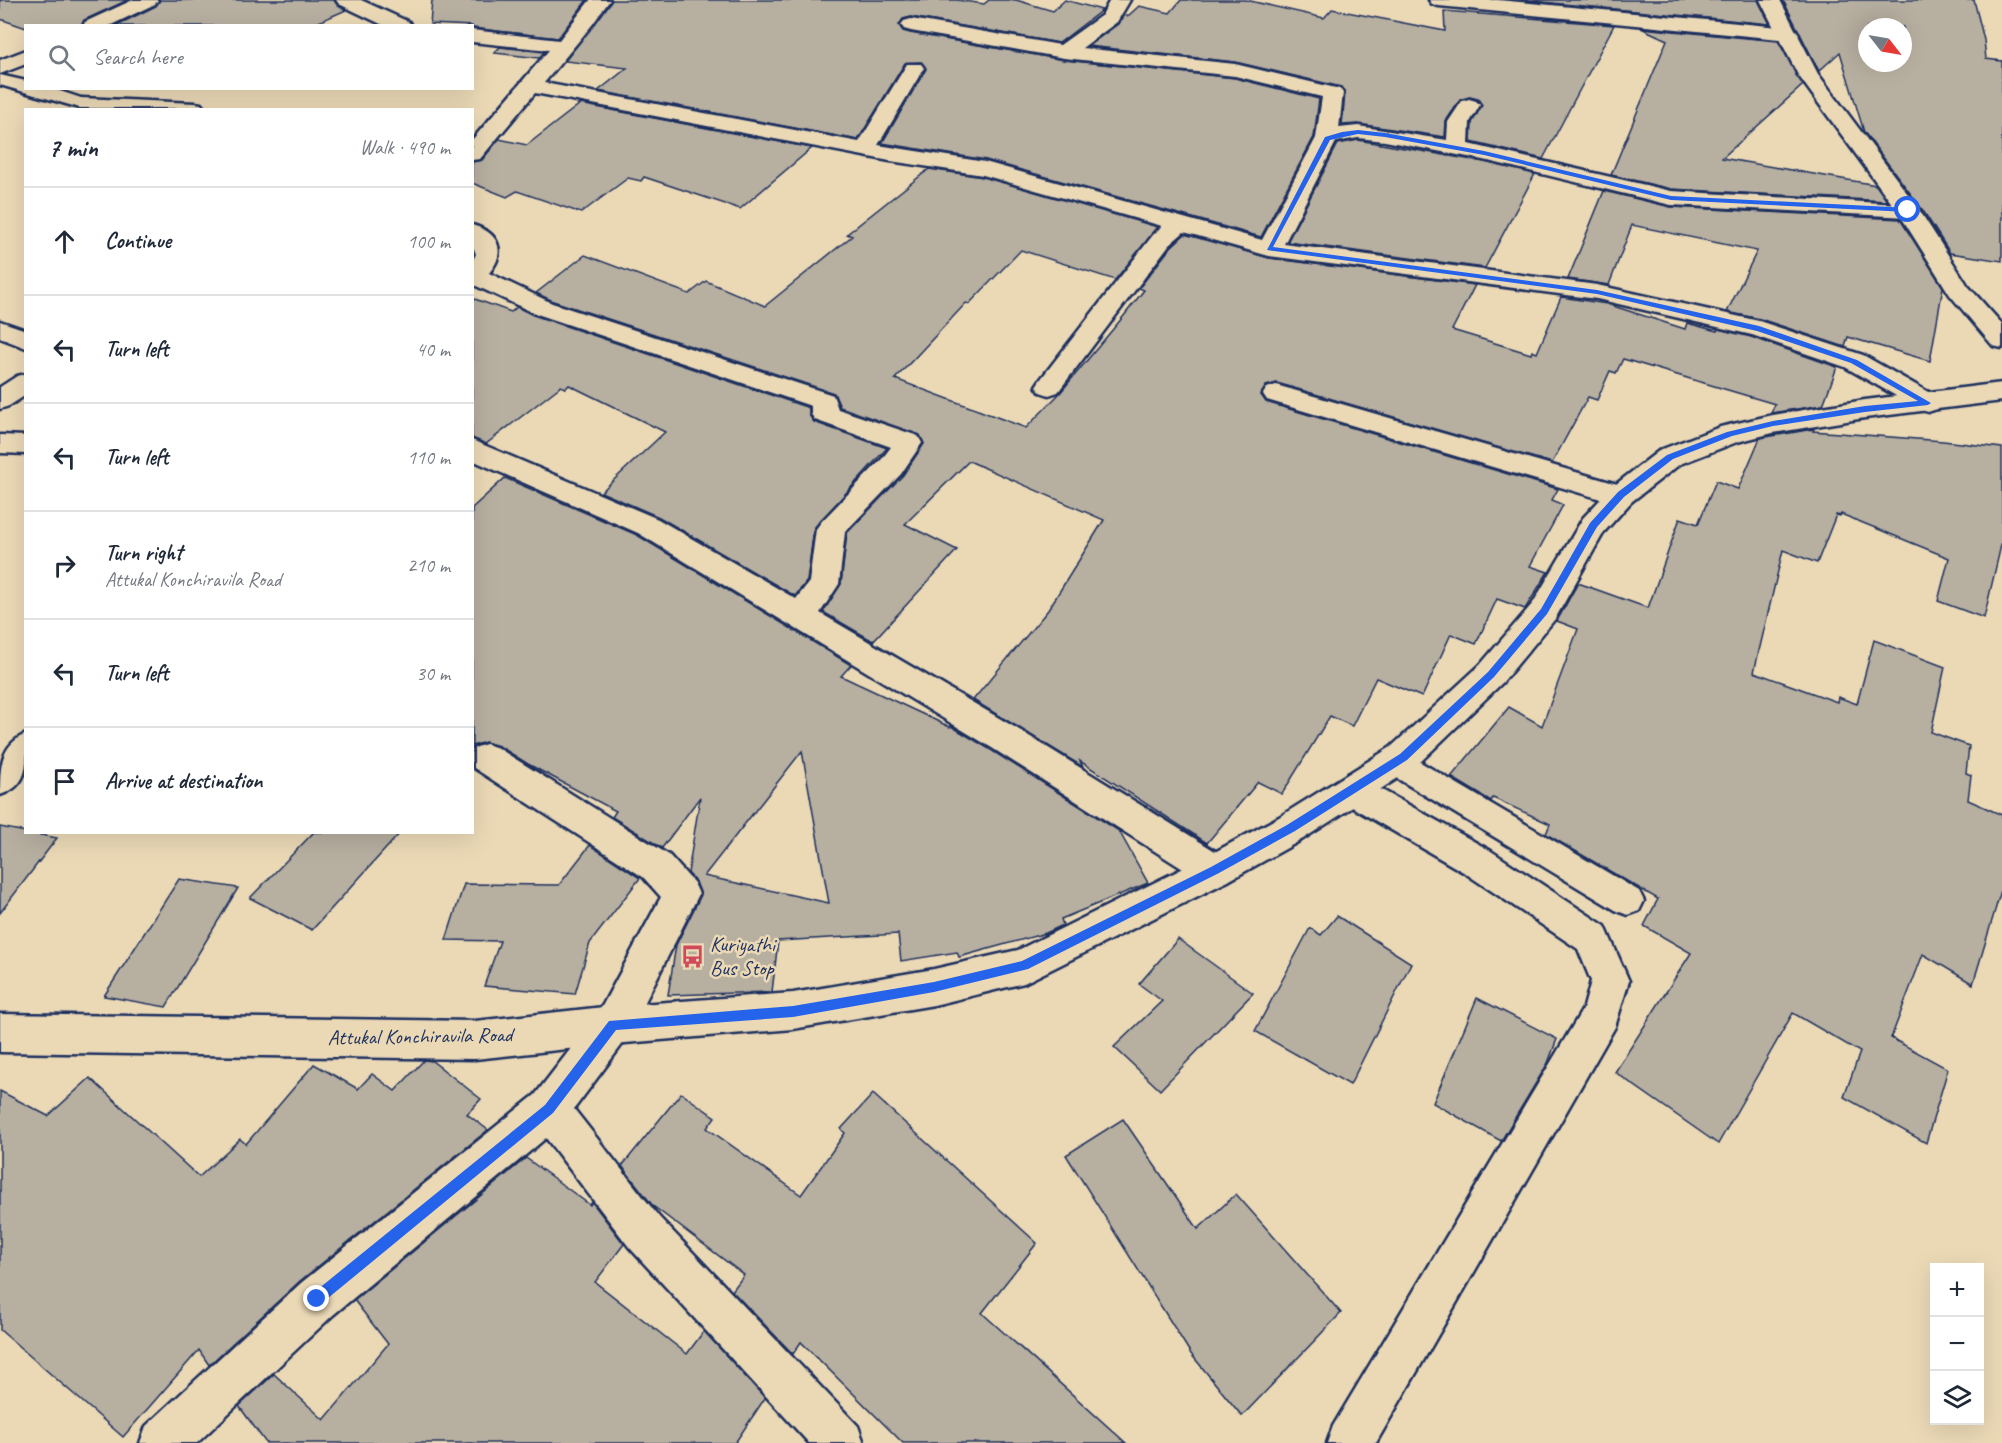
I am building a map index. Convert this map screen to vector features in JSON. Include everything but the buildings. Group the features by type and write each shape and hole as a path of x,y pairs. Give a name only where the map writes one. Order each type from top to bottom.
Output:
{"street":[{"path":"96,24 148,0"},
{"path":"346,0 398,24"},
{"path":"474,151 600,0"},
{"path":"1064,52 1110,18 1120,0"},
{"path":"1439,0 1789,34"},
{"path":"1770,0 1809,75 1908,210 1959,290 2001,335"},
{"path":"911,25 1064,52 1235,70 1333,93 1327,138 1269,249"},
{"path":"474,36 563,46"},
{"path":"0,68 24,57"},
{"path":"865,149 914,68"},
{"path":"528,86 985,169 1269,249 1597,292 1748,326 1854,361 1928,403"},
{"path":"1458,148 1459,122 1469,105"},
{"path":"1327,138 1358,132 1385,135 1458,148 1671,198 1908,210"},
{"path":"1049,386 1161,240 1180,223"},
{"path":"474,232 483,238 489,251 486,265 474,275"},
{"path":"474,276 543,308 824,401 825,414 908,443 891,467 831,528 824,584 800,617"},
{"path":"0,329 24,339"},
{"path":"0,400 24,383"},
{"name":"Attukal Konchiravila Road","path":"0,1033 475,1040 613,1025 703,1020 793,1011 934,987 1024,966 1215,870 1291,828 1395,762 1499,665 1544,611 1593,525 1621,495 1670,457 1730,434 1773,424 2002,392"},
{"path":"1276,394 1621,495"},
{"path":"0,444 24,445"},
{"path":"474,450 648,526 1004,738 1215,870"},
{"path":"0,781 24,751"},
{"path":"163,1443 317,1299 549,1109 613,1025 681,894 656,866 486,758"},
{"path":"1350,1443 1601,1014 1610,981 1592,938 1478,862 1352,790"},
{"path":"549,1109 644,1232 841,1443"}],"lane":[{"path":"0,80 24,87"},
{"path":"35,90 80,103 195,108"},
{"path":"1395,762 1628,901"}],"place":[{"name":"Kuriyathi Bus Stop","path":"692,956"}],"route":[{"path":"317,1299 549,1109 613,1025 703,1020 793,1011 934,987 1024,966 1215,870 1291,828 1403,757 1491,674 1544,611 1593,525 1621,495 1670,457 1730,434 1773,424 1865,409 1928,403 1854,361 1759,329 1597,292 1552,288 1269,249 1327,138 1358,132 1385,135 1484,153 1671,198 1908,210"}]}
